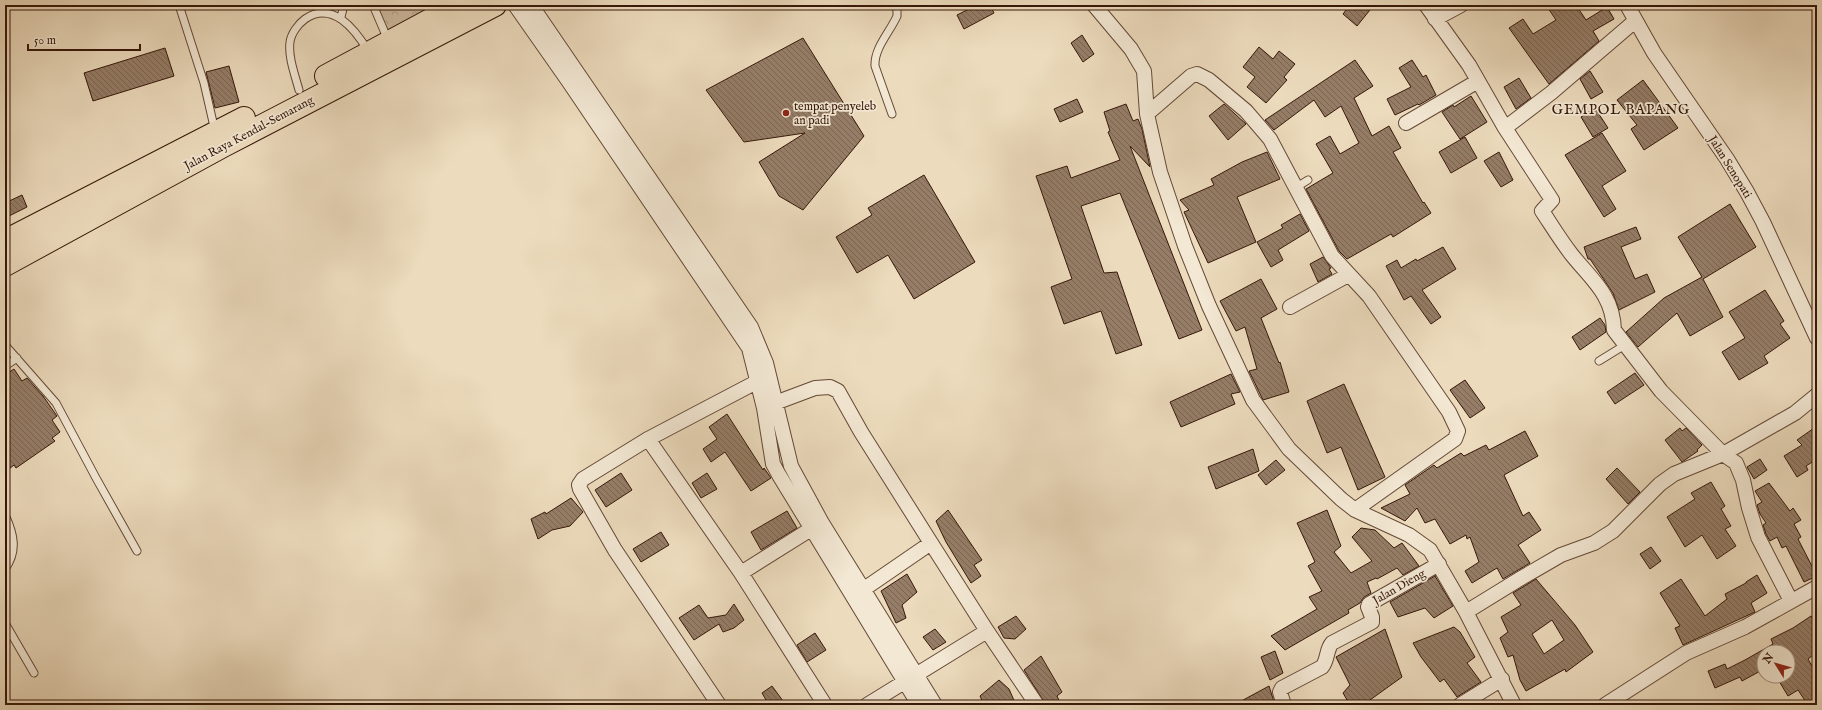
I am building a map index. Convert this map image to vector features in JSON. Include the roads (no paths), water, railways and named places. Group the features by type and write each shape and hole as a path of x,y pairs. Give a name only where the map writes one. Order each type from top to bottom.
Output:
{"highway":[{"name":"Jalan Raya Kendal-Semarang","path":"5,265 222,146 495,5"},
{"name":"Jalan Raya Kendal-Semarang","path":"5,241 299,90 455,6"}],"street":[{"path":"515,5 663,210"},
{"path":"531,5 663,210 749,348 763,379 770,405 791,466 817,526 904,683 919,705"},
{"path":"1094,5 1131,49 1144,71 1147,114 1160,172 1184,246 1209,306 1253,400 1289,448 1328,488 1355,510 1420,542 1430,550 1466,612 1502,679 1514,705"},
{"path":"1426,5 1469,65 1505,128 1552,200 1542,211 1571,254 1602,290 1611,307 1614,318 1614,330 1661,392 1723,454 1736,463 1743,480 1749,508 1758,537 1791,601"},
{"path":"1435,19 1461,5"},
{"name":"Jalan Senopati","path":"1627,5 1654,53 1727,159 1747,192 1763,222 1817,338"},
{"path":"1505,128 1551,93 1635,21"},
{"path":"1147,114 1191,76 1197,74 1235,102 1257,123 1270,139 1332,256 1369,296 1449,412 1459,434 1355,510"},
{"path":"1406,123 1478,81"},
{"path":"1290,307 1348,275"},
{"path":"719,705 615,550 579,485 583,479 648,439 763,379"},
{"path":"770,405 815,388 830,387 838,391 861,432 931,543 1037,705"},
{"path":"1466,612 1561,555 1594,543 1613,531 1660,484 1674,474 1723,454 1795,413 1817,395"},
{"path":"770,405 774,464 778,475 864,589 935,705"},
{"path":"648,439 742,573 825,705"},
{"path":"778,475 791,466"},
{"path":"742,573 817,526"},
{"path":"864,589 931,543"},
{"name":"Jalan Dieng","path":"1284,705 1280,692 1282,688 1322,667 1325,664 1329,647 1332,643 1372,622 1372,614 1368,607 1369,604 1439,564"},
{"path":"1605,705 1686,653 1745,627 1817,587"},
{"path":"867,705 987,630"},
{"path":"1460,705 1502,679"}],"lane":[{"path":"179,5 204,82 215,133"},
{"path":"341,17 344,5"},
{"path":"373,5 389,42"},
{"path":"892,114 875,66 875,60 877,51 897,16 897,10 894,5"},
{"path":"299,90 290,50 290,40 294,31 301,22 310,15 323,11 341,17 358,33 369,53"},
{"path":"1295,188 1308,180"},
{"path":"5,345 56,403 96,478 138,551"},
{"path":"1599,361 1625,345"},
{"path":"5,366 17,358"},
{"path":"5,515 14,539 14,551 5,569"},
{"path":"5,623 34,673"}],"place":[{"name":"tempat penyeleb an padi","path":"786,113"}],"district":[{"name":"GEMPOL BAPANG","path":"1621,110"}]}
